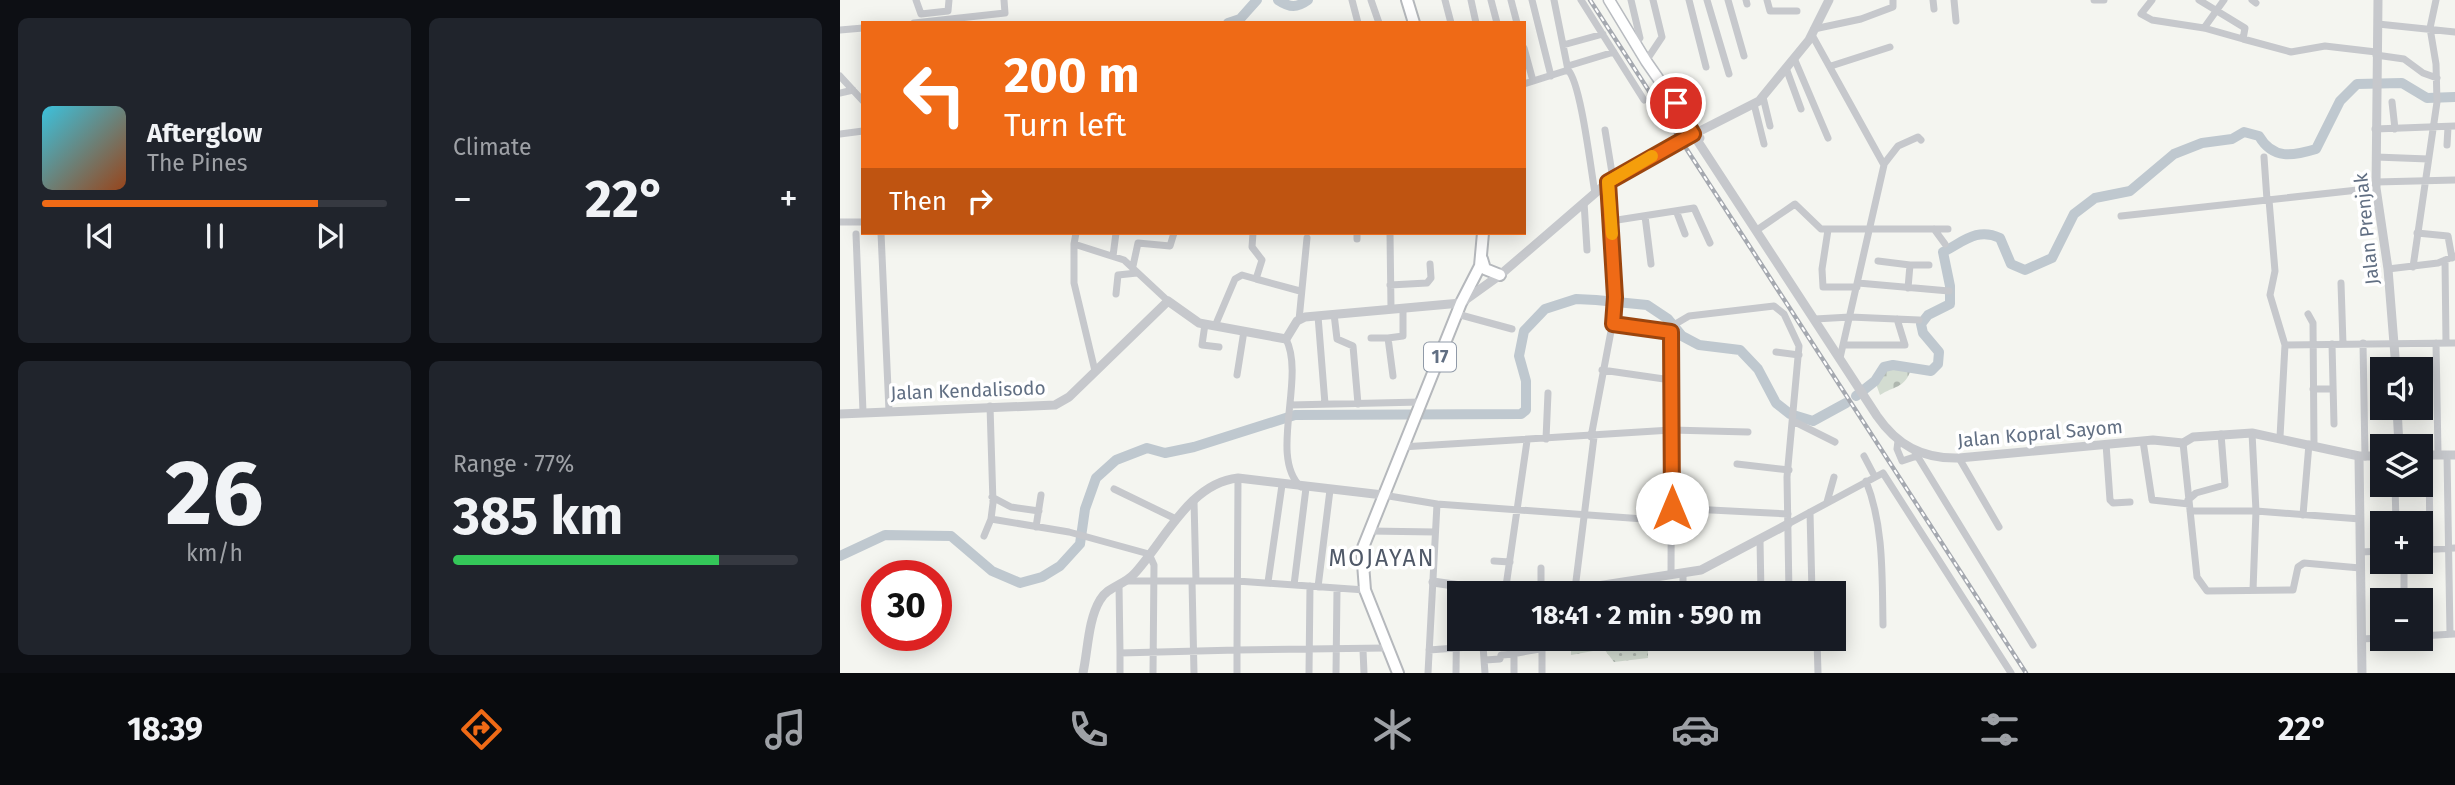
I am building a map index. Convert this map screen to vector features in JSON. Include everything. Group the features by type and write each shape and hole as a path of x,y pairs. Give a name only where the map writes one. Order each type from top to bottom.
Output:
{"highway":[{"path":"1407,0 1413,21"},
{"name":"17","path":"1398,673 1365,590 1362,550 1459,309 1480,266 1483,235"},
{"path":"1482,253 1485,270 1500,275"}],"main road":[{"path":"1609,0 1694,134"}],"street":[{"path":"916,0 921,14 947,11 949,0"},
{"path":"1004,0 1007,21"},
{"path":"1352,0 1357,21"},
{"path":"1371,0 1378,21"},
{"path":"1445,0 1450,21"},
{"path":"1471,0 1476,21"},
{"path":"1491,0 1496,21"},
{"path":"1511,0 1516,21"},
{"path":"1532,0 1551,76"},
{"path":"1554,0 1568,68 1573,75 1595,193"},
{"path":"1581,0 1644,100"},
{"path":"1631,0 1640,32 1640,38 1635,43"},
{"path":"1646,61 1662,37 1653,0"},
{"path":"1689,0 1706,67"},
{"path":"1707,0 1729,74"},
{"path":"1728,0 1744,56"},
{"path":"1766,0 1770,11 1797,11"},
{"path":"1459,309 1611,180 1754,104 1813,32 1829,0"},
{"path":"1813,32 1880,13 1893,7 1893,0"},
{"path":"1933,0 1934,9"},
{"path":"1954,0 1956,21"},
{"path":"2094,0 2104,0"},
{"path":"2152,0 2141,14 2144,16 2204,28 2291,52 2325,47 2376,53 2404,59 2423,73 2437,78"},
{"path":"2199,0 2245,27 2243,39"},
{"path":"2204,28 2224,0"},
{"name":"Jalan Prenjak","path":"2378,0 2376,185 2388,269 2396,357"},
{"path":"2413,267 2437,97 2430,28 2436,0"},
{"path":"957,21 1005,13"},
{"path":"2378,24 2455,32"},
{"path":"840,30 861,28"},
{"path":"1813,32 1884,164"},
{"path":"1563,45 1603,34"},
{"path":"1831,66 1890,47"},
{"path":"1526,83 1614,51"},
{"path":"1526,55 1533,81"},
{"path":"1794,58 1829,138"},
{"path":"1786,68 1801,109"},
{"path":"840,76 858,95"},
{"path":"840,93 858,95"},
{"path":"1763,96 1770,126"},
{"path":"2392,102 2395,128"},
{"path":"1754,104 1764,144"},
{"path":"2375,129 2452,126 2447,145"},
{"path":"1576,581 1592,437 1615,310 1611,180 1605,130"},
{"path":"840,134 861,131"},
{"name":"Jalan Kopral Sayom","path":"1694,134 1862,394 1898,442 1915,453 1959,458 2143,441 2183,443 2193,437 2252,433 2370,457"},
{"path":"1840,358 1884,164 1899,145 1918,137 1921,140"},
{"path":"2264,157 2276,271 2270,295 2284,345 2280,437"},
{"path":"2375,157 2428,159"},
{"path":"2122,216 2376,185 2455,180"},
{"path":"1584,202 1587,250"},
{"path":"1757,230 1795,204 1818,228 1828,230 1948,229"},
{"path":"1611,221 1696,209 1710,243"},
{"path":"1678,213 1685,234"},
{"path":"1644,216 1651,264"},
{"path":"840,222 861,222"},
{"path":"1934,229 1945,244"},
{"path":"1828,230 1822,269 1823,287 1857,285 1949,291"},
{"path":"2417,233 2448,236 2451,258 2446,343"},
{"path":"856,234 863,412"},
{"path":"881,235 889,411"},
{"path":"1076,235 1074,283 1096,371"},
{"path":"1113,256 1116,235"},
{"path":"1135,270 1138,243 1141,242 1142,235"},
{"path":"1141,242 1170,246 1173,235"},
{"path":"1253,235 1252,245 1258,255 1256,279"},
{"path":"1390,235 1391,308"},
{"path":"1074,244 1113,256 1135,270 1189,319 1286,340"},
{"path":"1286,340 1299,320 1306,244"},
{"path":"2388,269 2413,267 2451,258"},
{"path":"1878,261 1929,265"},
{"path":"1390,285 1427,282 1431,278 1430,264"},
{"path":"1908,288 1910,265"},
{"path":"1116,293 1118,275 1135,270"},
{"path":"1219,347 1202,345 1235,279 1242,275 1300,291"},
{"path":"2341,283 2343,344"},
{"name":"Jalan Kendalisodo","path":"840,414 1055,405 1069,397 1168,301"},
{"path":"1613,324 1672,327 1689,316 1778,307 1797,337 1799,355 1789,470 1789,581"},
{"path":"1299,320 1391,308 1459,309 1512,329"},
{"path":"1371,338 1403,336 1403,308"},
{"path":"2303,514 2312,444 2313,323 2308,313"},
{"path":"1334,314 1337,339 1353,346 1358,404"},
{"path":"1318,316 1325,404"},
{"path":"1815,319 1850,317 1919,320"},
{"path":"1843,345 1905,345 1896,319"},
{"path":"1671,575 1672,327"},
{"path":"1237,375 1244,331"},
{"path":"1388,338 1393,376"},
{"path":"1286,340 1292,352 1289,465 1294,479 1304,488"},
{"path":"2433,514 2438,455 2436,343"},
{"path":"2284,345 2455,343"},
{"path":"2332,344 2334,424"},
{"path":"2362,344 2362,673"},
{"path":"1776,352 1799,355"},
{"path":"1602,370 1671,380"},
{"path":"2313,389 2333,389"},
{"path":"1546,439 1548,393"},
{"path":"1290,408 1325,404 1420,406"},
{"path":"984,537 991,519 990,406"},
{"path":"1793,420 1835,442"},
{"path":"1402,447 1671,430 1748,432"},
{"path":"2252,433 2256,511 2253,590"},
{"path":"2189,505 2196,493 2225,485 2221,434"},
{"path":"1508,581 1527,441"},
{"path":"2143,441 2152,500 2360,519"},
{"path":"1898,442 1897,449 1902,461 1915,453 2033,645"},
{"path":"2183,443 2199,581 2207,591 2294,590 2301,564 2360,568"},
{"path":"2106,444 2110,500 2113,503 2130,502"},
{"path":"2433,635 2453,634 2452,549 2438,455"},
{"path":"1864,456 1875,477"},
{"path":"1959,458 1998,527"},
{"path":"1737,464 1789,470"},
{"path":"1264,481 1281,477 1289,465"},
{"path":"1630,581 1683,574 1711,566 1760,540 1788,519 1810,512 1883,473 2011,673"},
{"path":"1827,502 1835,477"},
{"path":"1083,673 1098,603 1108,591 1123,583 1194,501 1215,484 1238,478 1437,504 1671,521"},
{"path":"1237,673 1238,478"},
{"path":"1866,481 1876,505 1881,545 1883,625"},
{"path":"1268,582 1282,485"},
{"path":"1294,585 1304,488"},
{"path":"1114,489 1176,519"},
{"path":"1309,673 1314,586 1330,490"},
{"path":"1036,527 1041,495"},
{"path":"992,497 1011,507 1039,510"},
{"path":"1194,501 1194,673"},
{"path":"1428,673 1437,504"},
{"path":"1672,508 1788,519"},
{"path":"1810,512 1812,581"},
{"path":"991,519 1069,532 1149,554 1154,562 1153,673"},
{"path":"1368,531 1435,532"},
{"path":"1760,540 1761,581"},
{"path":"2433,550 2452,549"},
{"path":"2361,552 2370,552"},
{"path":"1494,561 1510,562"},
{"path":"1541,568 1541,581"},
{"path":"1683,574 1683,581"},
{"path":"1123,583 1237,581 1365,590"},
{"path":"1433,582 1447,586"},
{"path":"1120,673 1123,583"},
{"path":"1336,673 1337,589"},
{"path":"2361,639 2370,639"},
{"path":"1120,653 1386,648"},
{"path":"1429,650 1447,649"},
{"path":"1363,650 1364,673"},
{"path":"1455,651 1456,673"},
{"path":"1484,651 1485,673"},
{"path":"1485,660 1500,659 1503,655 1514,655 1523,651"},
{"path":"1542,651 1542,673"},
{"path":"1817,651 1818,673"},
{"path":"1514,655 1514,673"}],"green space":[{"path":"1884,367 1905,367 1910,372 1908,377 1902,384 1880,395 1875,381"},
{"path":"1571,651 1593,651 1571,655"},
{"path":"1606,651 1648,651 1648,658 1614,662"}],"waterway":[{"path":"1234,21 1240,19 1257,0"},
{"path":"1278,0 1293,6 1308,0"},
{"path":"1856,396 1875,381 1884,367 1893,365 1931,371 1938,364 1939,352 1923,333 1921,324 1928,315 1950,304 1950,286 1943,252 1964,240 1984,234 2000,238 2011,264 2025,270 2052,258 2074,214 2095,198 2130,191 2174,154 2202,143 2232,139 2244,132 2259,136 2277,153 2292,154 2316,149 2340,101 2357,84 2402,83 2427,98 2455,97"},
{"path":"840,556 885,535 951,536 992,571 1020,583 1042,577 1060,566 1080,544 1085,509 1096,478 1116,460 1147,448 1165,453 1194,447 1295,415 1521,414 1526,410 1526,381 1519,356 1524,331 1545,309 1576,299 1647,305 1668,319 1682,336 1699,345 1740,350 1758,369 1776,403 1790,414 1813,421 1846,403"}],"railway":[{"path":"1590,0 2026,673"}],"slow traffic":[{"path":"1612,234 1608,182 1652,156"}],"district":[{"name":"MOJAYAN","path":"1382,558"}],"route":[{"path":"1672,508 1671,332 1613,324 1615,297 1608,182 1693,134 1673,101 1676,103"}]}
